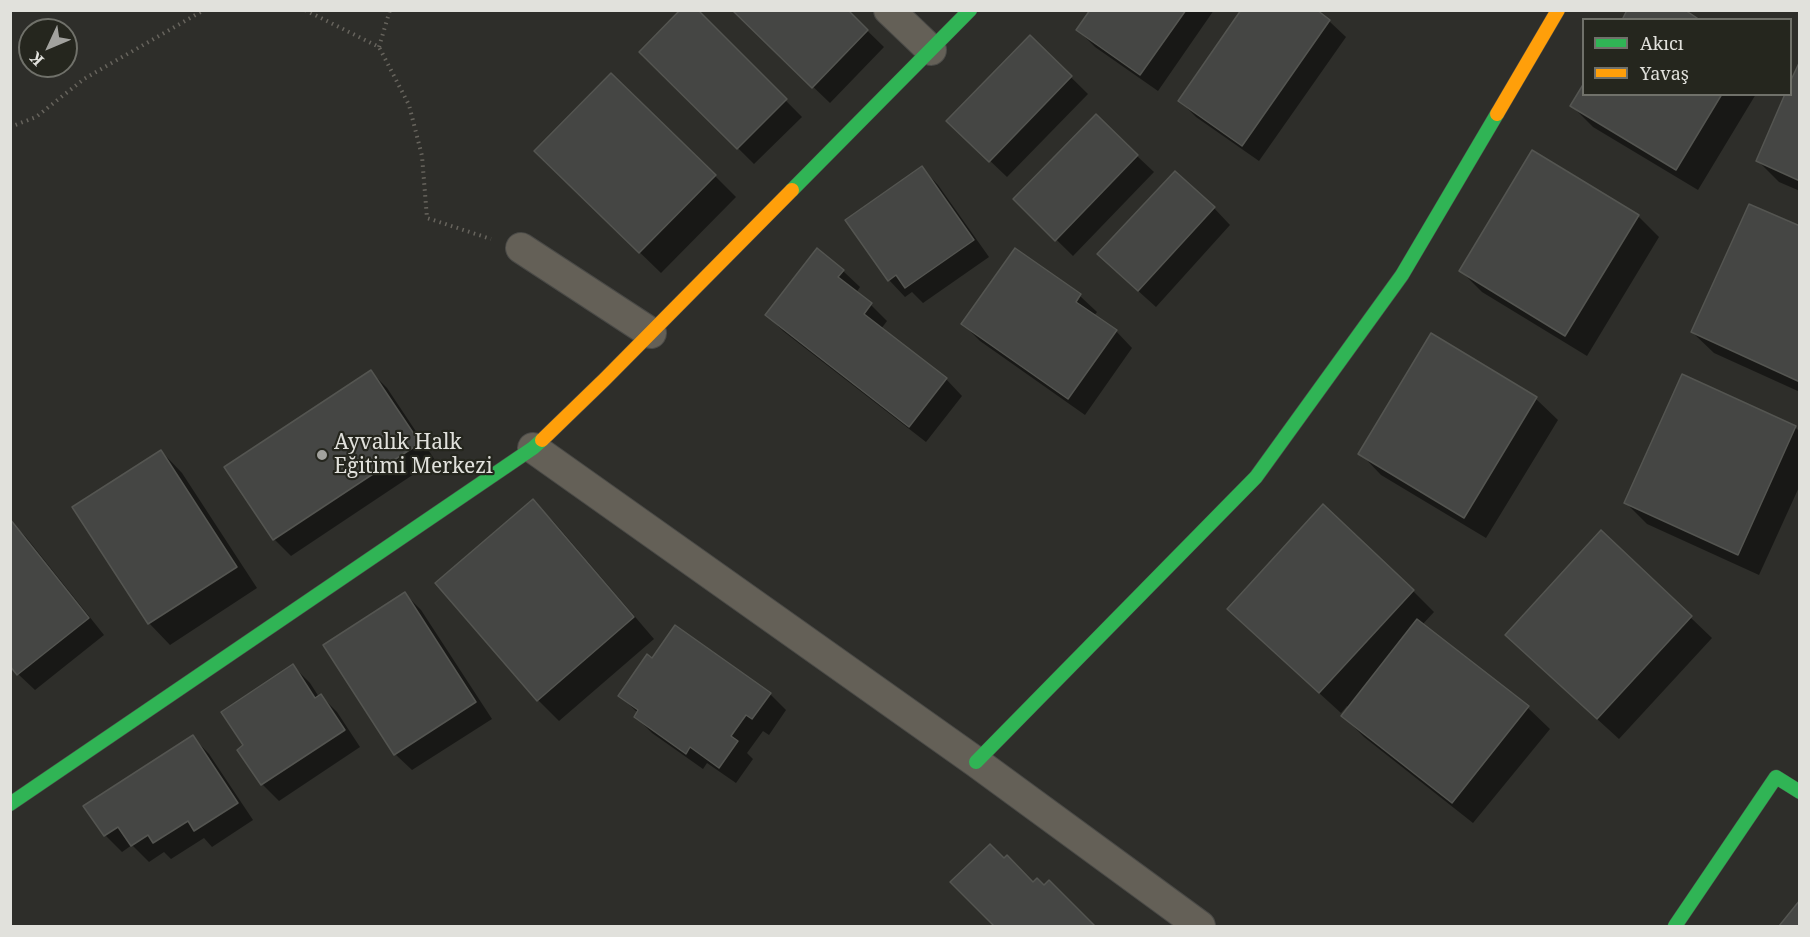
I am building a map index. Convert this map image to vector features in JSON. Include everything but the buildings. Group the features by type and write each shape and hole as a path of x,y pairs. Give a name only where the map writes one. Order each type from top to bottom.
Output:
{"street":[{"path":"890,10 931,50"},
{"path":"10,804 533,448 651,333 970,10"},
{"path":"976,762 1256,477 1402,275 1558,10"},
{"path":"520,248 651,333"},
{"path":"533,448 976,762 1200,927"},
{"path":"1675,927 1776,777 1800,792"}],"path":[{"path":"10,127 36,117 84,79 204,10"},
{"path":"305,10 379,47 409,105 423,156 427,218 520,248"},
{"path":"379,47 390,10"}],"traffic: fast":[{"path":"792,190 970,10"},
{"path":"976,762 1256,477 1402,275 1497,114"},
{"path":"10,804 542,440"},
{"path":"1675,926 1776,777 1800,792"}],"traffic: slow":[{"path":"1497,114 1558,10"},
{"path":"542,440 792,190"}],"place":[{"name":"Ayvalık Halk Eğitimi Merkezi","path":"322,455"}]}
